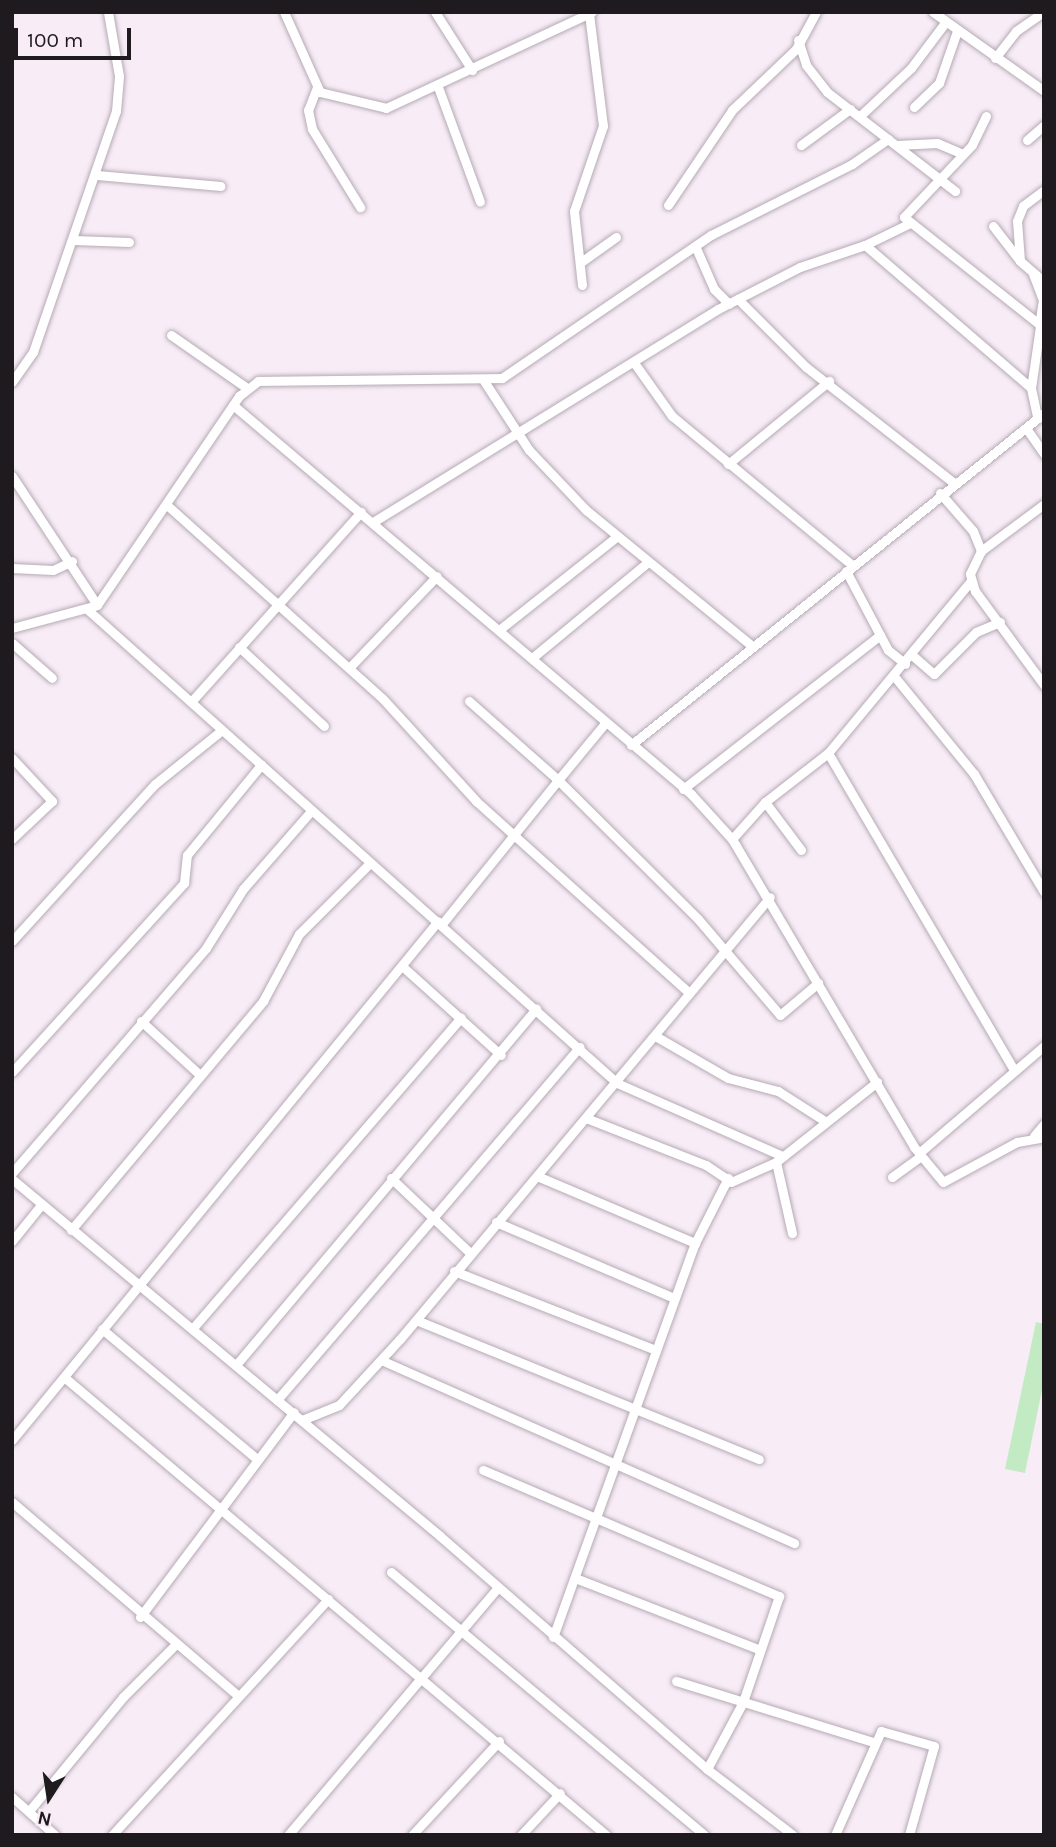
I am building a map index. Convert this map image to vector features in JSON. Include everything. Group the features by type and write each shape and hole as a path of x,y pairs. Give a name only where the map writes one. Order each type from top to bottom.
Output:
{"street":[{"path":"12,382 33,352 97,175 119,94 108,12"},
{"path":"284,12 317,87 308,110 312,129 360,206"},
{"path":"435,12 472,69"},
{"path":"668,205 732,110 796,49 798,39 816,12"},
{"path":"933,12 944,24 1044,91"},
{"path":"995,58 1016,31 1043,12"},
{"path":"317,87 386,108 438,87 590,13 603,126 573,211 582,262 582,285"},
{"path":"860,116 911,68 944,24"},
{"path":"914,107 939,83 957,32"},
{"path":"798,39 806,65 850,109 955,191"},
{"path":"438,87 480,202"},
{"path":"801,145 850,109"},
{"path":"908,224 909,208 940,180 986,116"},
{"path":"1027,141 1044,125"},
{"path":"12,628 92,607 168,506 233,405 247,388 271,378 484,381 502,378 548,350 695,248 888,139"},
{"path":"897,145 937,143 961,153"},
{"path":"97,175 221,186"},
{"path":"1020,261 1017,221 1023,206 1044,190"},
{"path":"373,522 518,436 734,301 908,224"},
{"path":"908,224 1041,326"},
{"path":"993,226 1020,261 1044,282"},
{"path":"582,262 616,237"},
{"path":"74,240 129,242"},
{"path":"631,745 1041,414 1031,388 865,245"},
{"path":"695,248 714,289 734,301 764,331 955,484"},
{"path":"1031,388 1043,300 1033,274"},
{"path":"172,335 247,388"},
{"path":"635,364 672,415 850,568 880,635 905,664"},
{"path":"484,381 518,436 615,538 752,646"},
{"path":"728,464 829,381"},
{"path":"233,405 607,722 683,789 732,839 770,897 920,1155 943,1182 1039,1136 1044,1124"},
{"path":"1026,428 1044,454"},
{"path":"12,476 72,561 92,607 311,811 440,922 617,1083 778,1159"},
{"path":"940,493 973,531 981,551"},
{"path":"1044,504 981,551 971,565 971,581 1044,685"},
{"path":"168,506 279,602 349,668 514,835 688,992"},
{"path":"191,702 361,512"},
{"path":"499,630 615,538"},
{"path":"12,568 53,570 72,561"},
{"path":"532,658 646,563"},
{"path":"349,668 437,576"},
{"path":"732,839 765,802 828,753 905,664 971,581"},
{"path":"912,655 934,674 976,632 1000,622"},
{"path":"683,789 880,635"},
{"path":"12,643 52,678"},
{"path":"239,647 324,726"},
{"path":"894,676 974,774 1044,892"},
{"path":"469,701 613,828 724,948 780,1015 818,983"},
{"path":"12,1440 402,966 607,722"},
{"path":"12,941 155,784 222,730"},
{"path":"828,753 1014,1070"},
{"path":"12,758 52,801 12,839"},
{"path":"12,1072 184,883 187,855 261,765"},
{"path":"765,802 801,850"},
{"path":"12,1173 206,948 243,889 311,811"},
{"path":"71,1230 263,1001 299,934 370,863"},
{"path":"303,1420 339,1405 381,1360 454,1271 657,1037 688,992 770,897"},
{"path":"402,966 501,1055"},
{"path":"236,1365 391,1178 501,1055 536,1010"},
{"path":"193,1328 461,1018"},
{"path":"141,1021 200,1075"},
{"path":"657,1037 728,1078 778,1091 825,1121"},
{"path":"892,1177 1044,1046"},
{"path":"277,1400 580,1047"},
{"path":"586,1118 728,1178 746,1178 778,1159 877,1082"},
{"path":"778,1159 792,1233"},
{"path":"537,1176 695,1243"},
{"path":"391,1178 470,1253"},
{"path":"553,1637 638,1411 674,1298 695,1243 728,1178"},
{"path":"12,1180 294,1412 707,1769 793,1835"},
{"path":"12,1241 41,1205"},
{"path":"496,1222 674,1298"},
{"path":"454,1271 656,1350"},
{"path":"415,1320 759,1459"},
{"path":"102,1329 257,1459"},
{"path":"381,1360 794,1543"},
{"path":"64,1377 221,1505 606,1835"},
{"path":"140,1617 221,1505 294,1412"},
{"path":"483,1471 779,1596 758,1649 744,1702 707,1769"},
{"path":"12,1502 140,1617 238,1696"},
{"path":"391,1572 704,1835"},
{"path":"575,1578 758,1649"},
{"path":"288,1835 424,1680 498,1587"},
{"path":"112,1835 328,1599"},
{"path":"29,1811 123,1697 175,1646"},
{"path":"676,1681 873,1742"},
{"path":"835,1835 873,1742 881,1731 932,1741 909,1835"},
{"path":"412,1835 499,1741"},
{"path":"521,1835 560,1793"},
{"path":"12,1797 55,1835"}],"green space":[{"path":"1036,1322 1044,1324 1044,1380 1025,1473 1005,1469"}]}
